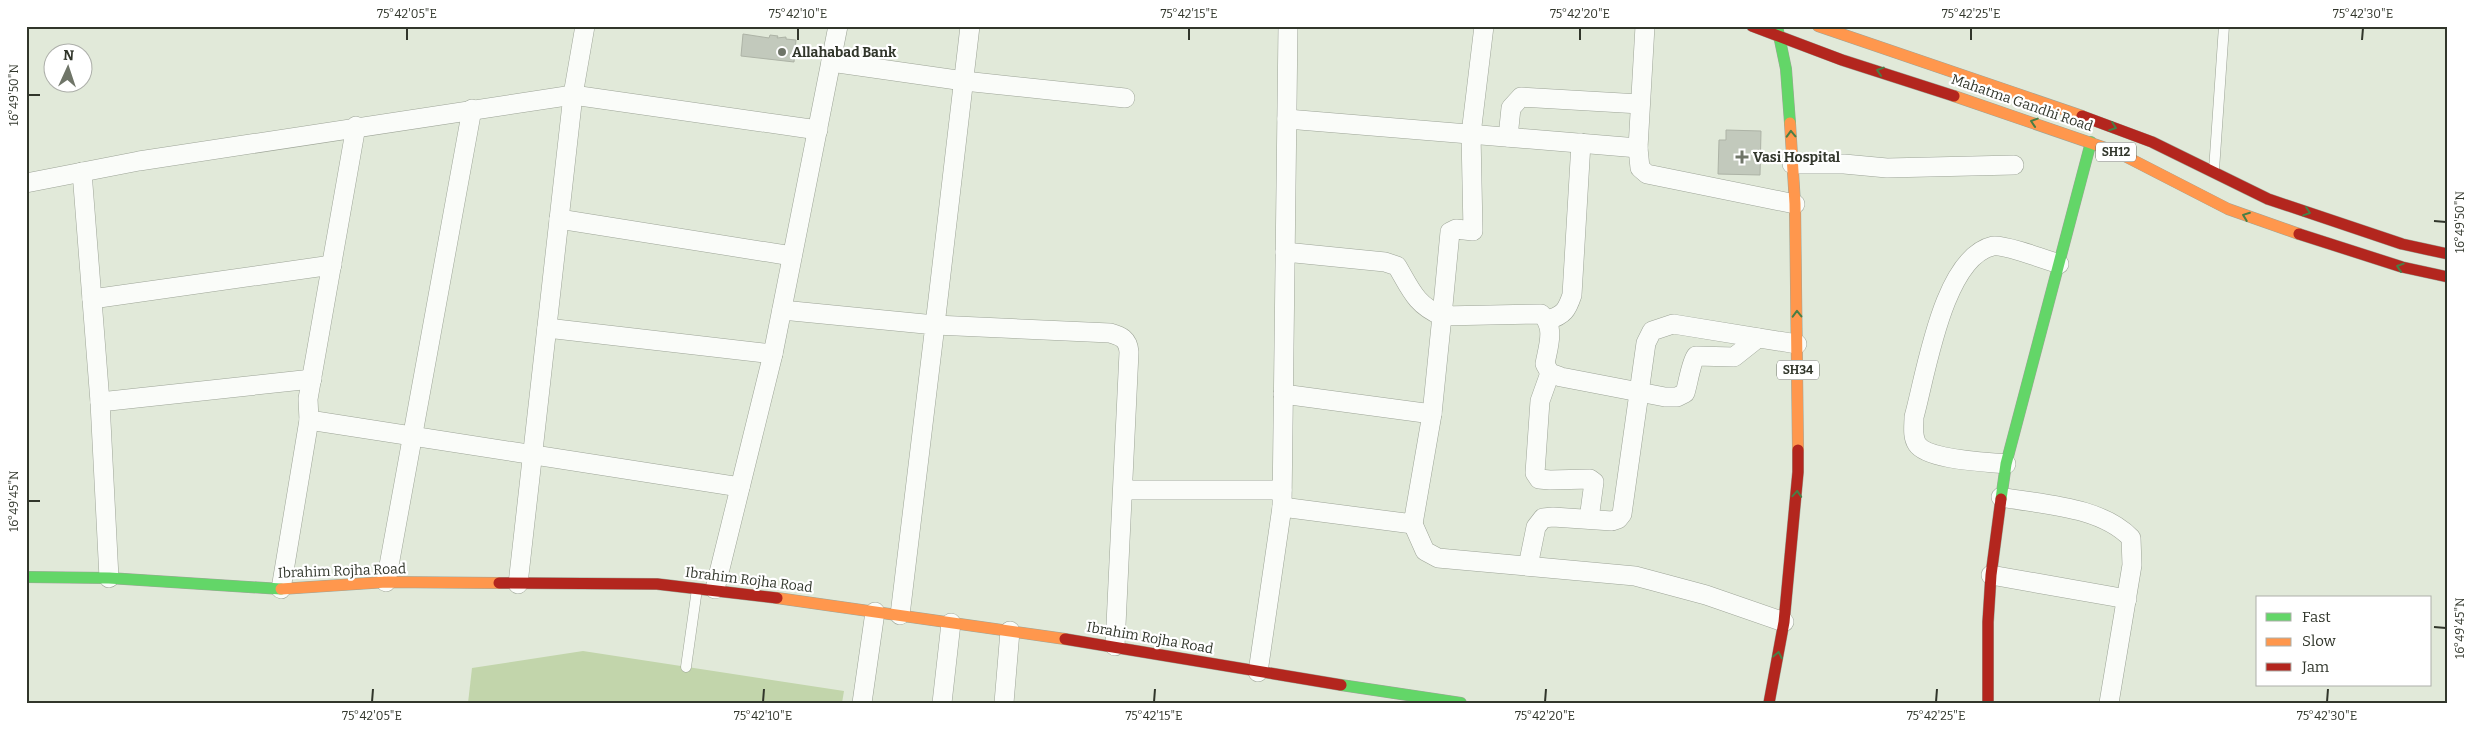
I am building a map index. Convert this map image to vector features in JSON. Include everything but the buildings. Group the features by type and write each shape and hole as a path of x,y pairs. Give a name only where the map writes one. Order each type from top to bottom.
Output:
{"main road":[{"name":"Mahatma Gandhi Road","path":"1752,26 1778,32 2092,142 2167,176 2214,203 2266,224 2418,272 2448,277"},
{"name":"Mahatma Gandhi Road","path":"1818,26 2040,101 2152,142 2268,198 2402,244 2448,254"},
{"name":"SH34","path":"1769,703 1784,622 1798,472 1795,204 1786,69 1778,32"},
{"path":"1988,703 1988,622 1991,575 2006,464 2092,142"},
{"name":"Ibrahim Rojha Road","path":"26,576 109,578 281,589 386,582 658,584 706,588 1115,646 1412,698 1461,703"}],"street":[{"path":"518,584 573,95 585,26"},
{"path":"706,588 740,487 773,354 838,26"},
{"path":"900,615 970,26"},
{"path":"1258,672 1282,498 1288,26"},
{"path":"1484,26 1471,134 1473,231 1456,228 1450,232 1432,414 1414,524 1425,550 1438,558 1635,576 1706,595 1784,622"},
{"path":"1645,26 1638,148 1640,168 1648,174 1795,204"},
{"path":"831,62 964,81 1125,98"},
{"path":"26,183 138,161 356,126 573,95 818,130"},
{"path":"1508,137 1511,108 1521,96 1640,104"},
{"path":"386,582 472,109"},
{"path":"1287,119 1638,148"},
{"path":"281,589 309,420 308,399 356,126"},
{"path":"1548,320 1560,316 1567,311 1572,295 1581,143"},
{"path":"1792,164 1844,164 1886,168 2014,164"},
{"path":"82,172 100,402 109,578"},
{"path":"559,219 792,256"},
{"path":"2006,464 1936,455 1918,446 1914,437 1914,417 1944,303 1952,284 1964,266 1980,250 1995,245 2060,264"},
{"path":"1285,252 1385,262 1397,266 1417,300 1427,310 1442,316 1541,314 1548,320 1550,333 1545,364 1550,373 1561,377 1678,397 1685,393 1691,378 1693,359 1696,356 1734,357 1758,338"},
{"path":"92,299 332,266"},
{"path":"782,310 935,325 1110,333 1121,336 1126,342 1129,352 1115,646"},
{"path":"1528,566 1536,527 1543,518 1589,519 1612,522 1622,514 1638,390 1646,342 1652,331 1673,324 1797,344"},
{"path":"547,328 773,354"},
{"path":"1550,373 1540,401 1535,473 1539,479 1590,478 1594,482 1594,489 1589,519"},
{"path":"100,402 312,379"},
{"path":"1284,394 1432,414"},
{"path":"309,420 740,487"},
{"path":"1123,490 1282,498 1414,524"},
{"path":"2001,497 2097,515 2119,526 2131,538 2132,565 2109,703"},
{"path":"1991,575 2127,599"},
{"path":"862,703 875,612"},
{"path":"942,703 951,623"},
{"path":"1004,703 1010,631"}],"lane":[{"path":"2214,173 2224,26"},
{"path":"686,667 706,588"}],"green space":[{"path":"583,651 844,691 842,703 468,703 472,668"}],"traffic: fast":[{"path":"1777,26 1786,69 1790,123"},
{"path":"2001,499 2006,464 2091,142"},
{"path":"26,577 109,578 281,589"},
{"path":"1341,685 1461,703"}],"traffic: slow":[{"path":"1818,26 2082,116"},
{"path":"1954,96 2117,152 2228,209 2299,234"},
{"path":"1790,123 1795,204 1798,450"},
{"path":"281,589 386,582 499,583"},
{"path":"777,598 1065,639"}],"traffic: jam":[{"path":"1752,26 1842,60 1954,96"},
{"path":"2082,116 2152,142 2268,199 2402,244 2448,254"},
{"path":"2299,234 2402,267 2448,277"},
{"path":"1769,703 1784,622 1798,472 1798,450"},
{"path":"1988,703 1988,622 1991,575 2001,499"},
{"path":"499,583 657,584 777,598"},
{"path":"1065,639 1341,685"}],"place":[{"name":"Allahabad Bank","path":"782,52"},
{"name":"Vasi Hospital","path":"1742,157"}]}
